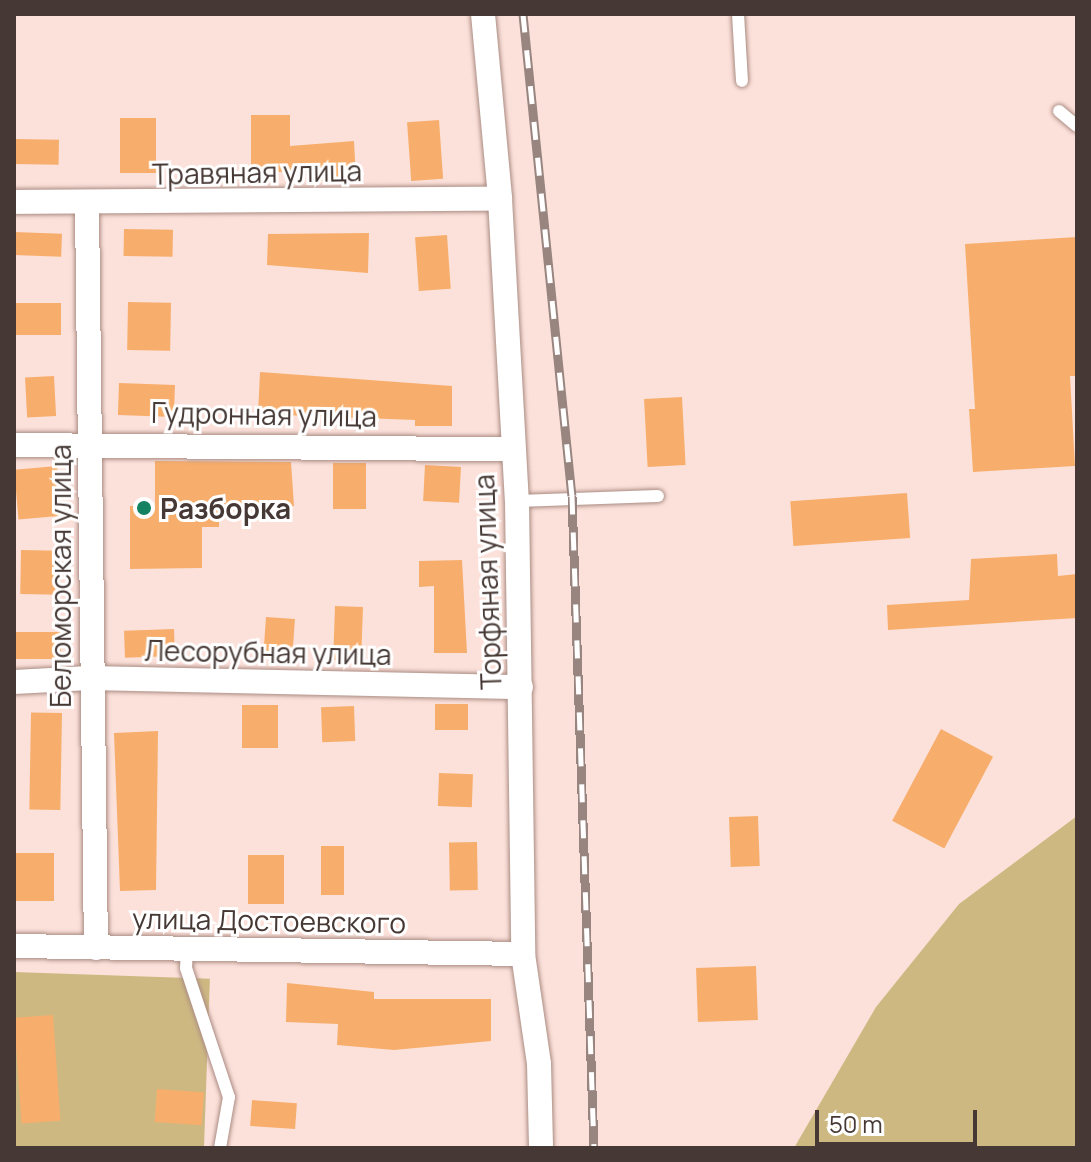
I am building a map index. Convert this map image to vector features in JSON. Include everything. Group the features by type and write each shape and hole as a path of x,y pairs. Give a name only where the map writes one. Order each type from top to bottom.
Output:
{"street":[{"name":"Торфяная улица","path":"483,14 500,199 517,501 523,954 539,1064 541,1148"},
{"name":"Травяная улица","path":"14,202 87,205 500,199"},
{"name":"Беломорская улица","path":"87,205 89,678 96,948"},
{"name":"Гудронная улица","path":"14,445 90,441 513,449"},
{"name":"Лесорубная улица","path":"14,682 89,678 521,687"},
{"name":"улица Достоевского","path":"14,946 523,954"}],"lane":[{"path":"738,14 742,81"},
{"path":"1059,111 1077,126"},
{"path":"517,501 658,496"},
{"path":"187,949 186,968 229,1097 220,1148"}],"shaded area":[{"path":"1077,816 1077,1148 794,1148 876,1007 959,904"},
{"path":"14,972 210,979 204,1148 14,1148"}],"building":[{"path":"251,115 290,115 290,146 354,141 356,179 321,181 321,172 251,172"},
{"path":"120,118 156,118 156,173 120,173"},
{"path":"439,120 443,179 411,181 407,122"},
{"path":"14,139 59,140 59,165 14,164"},
{"path":"124,229 173,230 173,257 124,256"},
{"path":"14,232 62,234 61,257 14,255"},
{"path":"369,233 368,273 267,265 268,234"},
{"path":"447,235 451,289 419,291 415,237"},
{"path":"1077,237 1077,376 1070,376 1075,466 973,472 969,409 975,409 965,244"},
{"path":"128,302 171,303 170,351 127,350"},
{"path":"15,303 61,303 61,335 15,335"},
{"path":"260,372 452,386 452,426 415,426 415,420 258,414"},
{"path":"54,376 56,416 27,417 25,378"},
{"path":"119,383 175,385 174,417 118,415"},
{"path":"682,397 686,465 648,467 644,399"},
{"path":"155,461 291,462 294,506 219,505 219,527 202,527 202,568 130,569 130,506 155,506"},
{"path":"333,463 366,463 366,509 333,509"},
{"path":"425,465 461,467 459,503 423,501"},
{"path":"57,466 61,516 19,520 14,470"},
{"path":"907,493 910,538 793,546 790,501"},
{"path":"21,550 60,551 59,595 20,594"},
{"path":"1057,554 1058,576 1077,574 1077,618 888,630 887,605 969,600 971,559"},
{"path":"462,560 467,653 434,653 434,586 419,587 419,561"},
{"path":"335,606 363,607 361,661 333,660"},
{"path":"266,617 295,619 292,658 263,656"},
{"path":"174,629 175,656 125,658 124,631"},
{"path":"14,632 61,632 61,659 14,659"},
{"path":"435,704 468,704 468,730 435,730"},
{"path":"242,705 278,705 278,748 242,748"},
{"path":"354,706 355,741 322,742 321,707"},
{"path":"31,712 62,713 60,810 29,809"},
{"path":"941,729 993,757 944,849 892,821"},
{"path":"158,731 156,890 120,891 114,733"},
{"path":"439,773 473,774 472,807 438,806"},
{"path":"758,816 760,866 731,867 729,817"},
{"path":"449,842 477,842 478,890 450,890"},
{"path":"321,846 344,846 344,895 321,895"},
{"path":"16,853 54,853 54,901 16,901"},
{"path":"248,855 284,855 284,904 248,904"},
{"path":"756,966 758,1020 698,1022 696,968"},
{"path":"287,983 374,992 374,999 491,999 491,1041 394,1050 337,1045 338,1024 286,1022"},
{"path":"53,1015 60,1121 21,1123 14,1018"},
{"path":"157,1089 204,1092 202,1125 155,1122"},
{"path":"252,1100 297,1103 295,1129 250,1126"}],"railway":[{"path":"523,14 572,496 594,1148"}],"place":[{"name":"Разборка","path":"144,508"}]}
